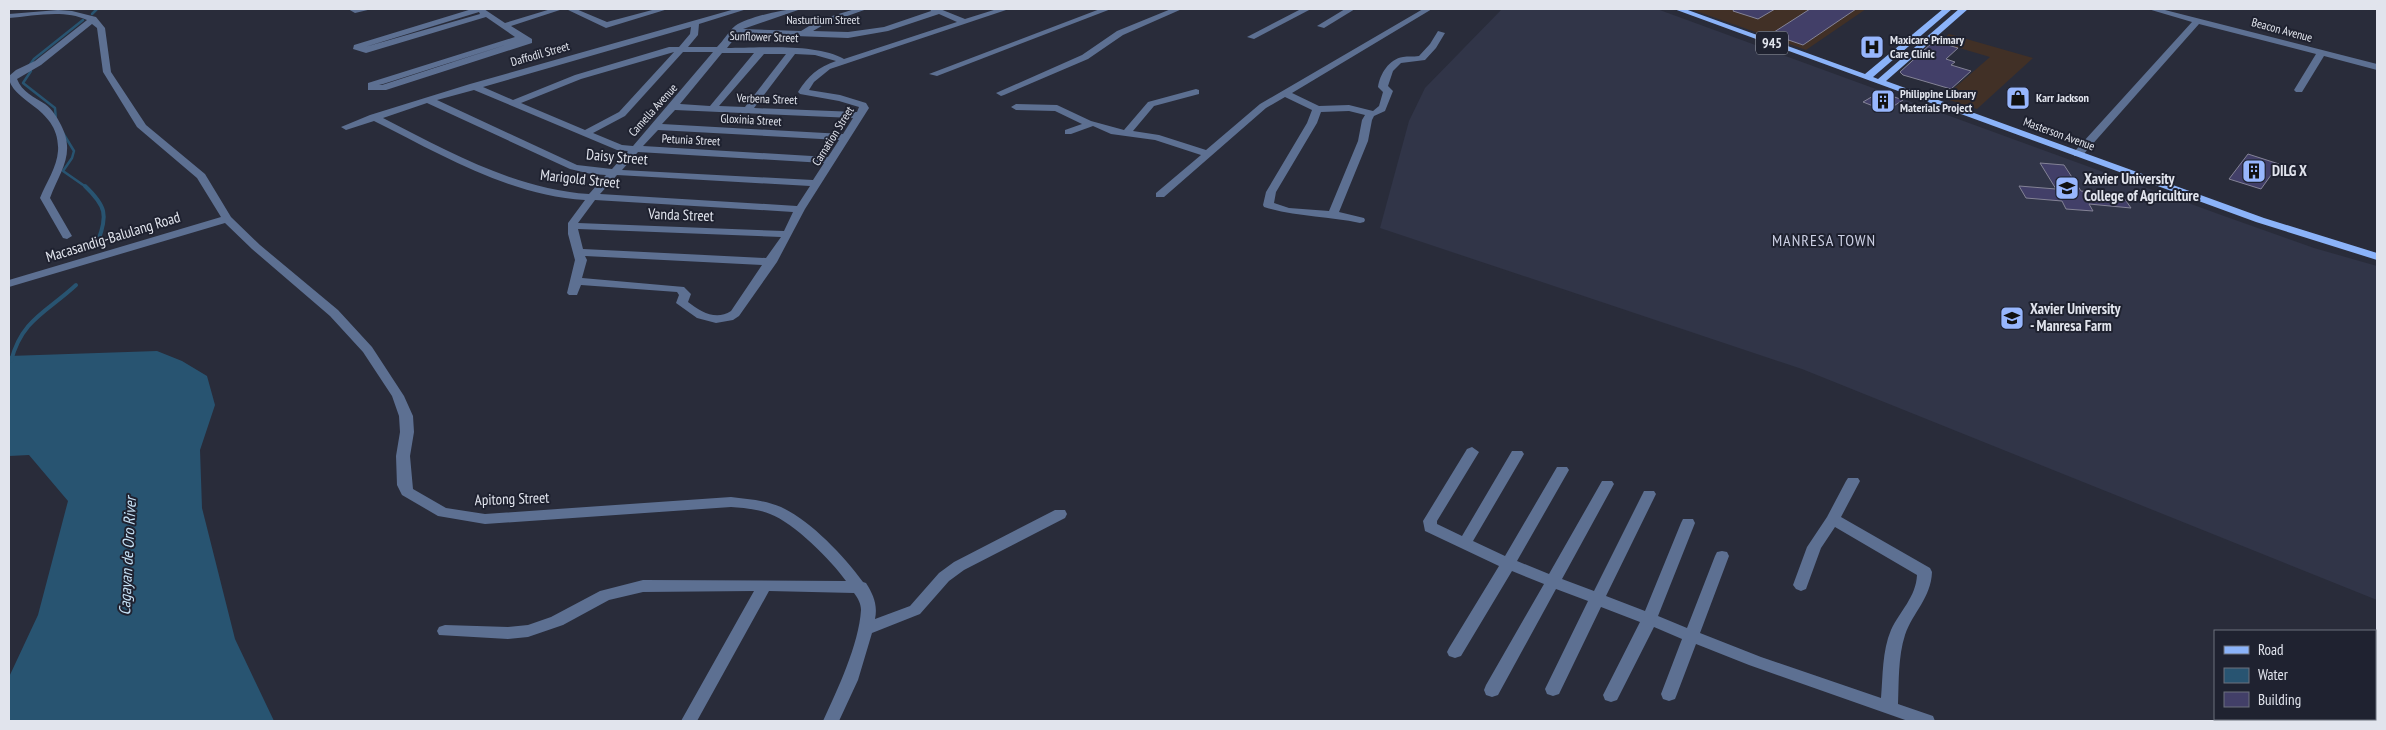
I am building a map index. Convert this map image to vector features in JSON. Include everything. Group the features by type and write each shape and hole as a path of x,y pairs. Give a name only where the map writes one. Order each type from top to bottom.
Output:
{"main road":[{"name":"Masterson Avenue","path":"1678,9 2292,232 2377,257"},
{"path":"1866,77 1948,9"},
{"path":"1880,82 1964,9"}],"street":[{"path":"352,9 355,11 368,9"},
{"path":"506,25 559,9"},
{"path":"570,9 606,25 663,9"},
{"name":"Daffodil Street","path":"346,127 473,86 742,9"},
{"name":"Camella Avenue","path":"573,226 592,197 673,107 734,31 748,23 797,9"},
{"path":"802,34 822,22 863,9"},
{"path":"934,74 1107,9"},
{"path":"1001,93 1085,57 1110,42 1120,33 1178,9"},
{"path":"1252,37 1307,9"},
{"path":"1321,26 1351,9"},
{"path":"1160,195 1264,106 1428,9"},
{"name":"Beacon Avenue","path":"2152,9 2377,67"},
{"path":"937,10 965,22"},
{"name":"Nasturtium Street","path":"734,31 837,36 869,32 937,10"},
{"name":"Carnation Street","path":"577,281 680,289 685,294 682,303 694,312 712,318 730,318 771,262 800,209 864,108 861,104 840,98 802,91 820,70 997,10"},
{"path":"482,11 366,50 357,49 482,11 529,41"},
{"path":"9,16 67,13 93,19"},
{"path":"67,236 45,198 63,152 63,144 57,128 46,110 17,89 13,83 14,75 28,68 93,19"},
{"name":"Apitong Street","path":"93,19 102,28 107,72 142,127 201,176 227,219 256,247 334,313 368,350 398,396 406,416 407,432 403,456 404,485 407,492 423,503 443,512 485,519 706,504 752,504 775,510 792,520 838,559 861,587 866,597 868,609 865,630 850,680 831,721"},
{"path":"2078,154 2197,21"},
{"path":"585,133 610,122 622,114 683,48 696,31 695,23"},
{"path":"1284,93 1317,109 1349,108 1369,117 1380,112 1385,106 1388,91 1383,87 1383,84 1390,69 1400,60 1422,57 1441,33"},
{"path":"529,41 384,88 371,88 371,85 380,82 529,41"},
{"name":"Sunflower Street","path":"513,103 585,74 665,51 683,48 824,53 843,62"},
{"path":"712,109 762,50"},
{"path":"747,111 793,51"},
{"path":"2299,90 2321,53"},
{"name":"Petunia Street","path":"473,86 615,146 634,149 830,160"},
{"path":"1127,132 1151,104 1196,92"},
{"name":"Daisy Street","path":"428,100 574,167 613,173 818,183"},
{"name":"Verbena Street","path":"673,107 860,115"},
{"path":"1016,108 1057,108 1090,124"},
{"path":"1317,109 1312,123 1271,192 1267,203 1288,211 1333,214 1360,220"},
{"name":"Marigold Street","path":"373,117 460,159 523,186 558,194 800,209"},
{"path":"1333,214 1363,140 1369,117"},
{"path":"1068,132 1096,123 1111,131 1156,138 1208,154"},
{"name":"Gloxinia Street","path":"655,127 846,137"},
{"name":"Macasandig-Balulang Road","path":"9,284 227,219"},
{"path":"573,226 573,234 581,260 574,293"},
{"name":"Vanda Street","path":"573,226 788,234"},
{"path":"580,252 771,262"},
{"path":"1472,452 1430,521 1430,527 1507,563 1755,661 1927,721"},
{"path":"1464,544 1517,454"},
{"path":"1455,652 1534,521 1562,470"},
{"path":"1801,585 1814,547 1834,519 1853,481"},
{"path":"1492,690 1607,484"},
{"path":"1554,689 1649,494"},
{"path":"865,630 915,610 944,577 959,566 1060,514"},
{"path":"1834,519 1925,572 1924,589 1900,628 1894,656 1889,708"},
{"path":"1611,695 1650,618 1688,523"},
{"path":"1669,694 1693,636 1722,556"},
{"path":"689,721 765,584"},
{"path":"445,631 528,631 557,621 605,595 631,587 765,584 861,587"}],"shaded area":[{"name":"Xavier University - Manresa Farm","path":"1502,9 1657,9 2224,216 2314,248 2377,266 2377,600 1802,369 1380,228 1409,121 1425,88"},
{"path":"1690,9 1866,9 1806,50"},
{"path":"1949,34 2033,58 1977,109 1943,98 1990,57 1939,42"}],"water":[{"name":"Cagayan de Oro River","path":"157,351 182,361 207,376 215,405 200,450 202,508 235,639 274,721 9,721 9,677 38,615 68,501 29,455 9,456 9,356"}],"building":[{"path":"1734,9 1775,9 1758,19 1733,11"},
{"path":"1810,9 1856,9 1803,45 1771,34"},
{"path":"1934,41 1958,48 1946,59 1955,62 1951,65 1971,71 1951,89 1903,75 1900,72"},
{"name":"Philippine Library Materials Project","path":"1880,92 1903,100 1886,111 1863,102"},
{"name":"DILG X","path":"2248,154 2279,164 2261,189 2229,179"},
{"name":"Xavier University College of Agriculture","path":"2040,163 2064,165 2081,191 2122,195 2131,208 2089,204 2093,211 2066,209 2062,201 2026,198 2019,186 2056,189"}],"waterway":[{"path":"92,14 97,9"},
{"path":"56,120 55,108 23,83 31,71 29,66 34,59 83,20"},
{"path":"63,133 74,151 72,158 63,171 86,187"},
{"path":"86,187 97,199 103,211 103,224 98,241"},
{"path":"11,361 22,335 29,326 37,317 76,285"}],"place":[{"name":"Maxicare Primary Care Clinic","path":"1872,47"},
{"name":"Karr Jackson","path":"2018,98"},
{"name":"Philippine Library Materials Project","path":"1883,101"},
{"name":"DILG X","path":"2254,171"},
{"name":"Xavier University College of Agriculture","path":"2067,188"},
{"name":"Xavier University - Manresa Farm","path":"2012,318"}],"district":[{"name":"MANRESA TOWN","path":"1824,240"}]}
